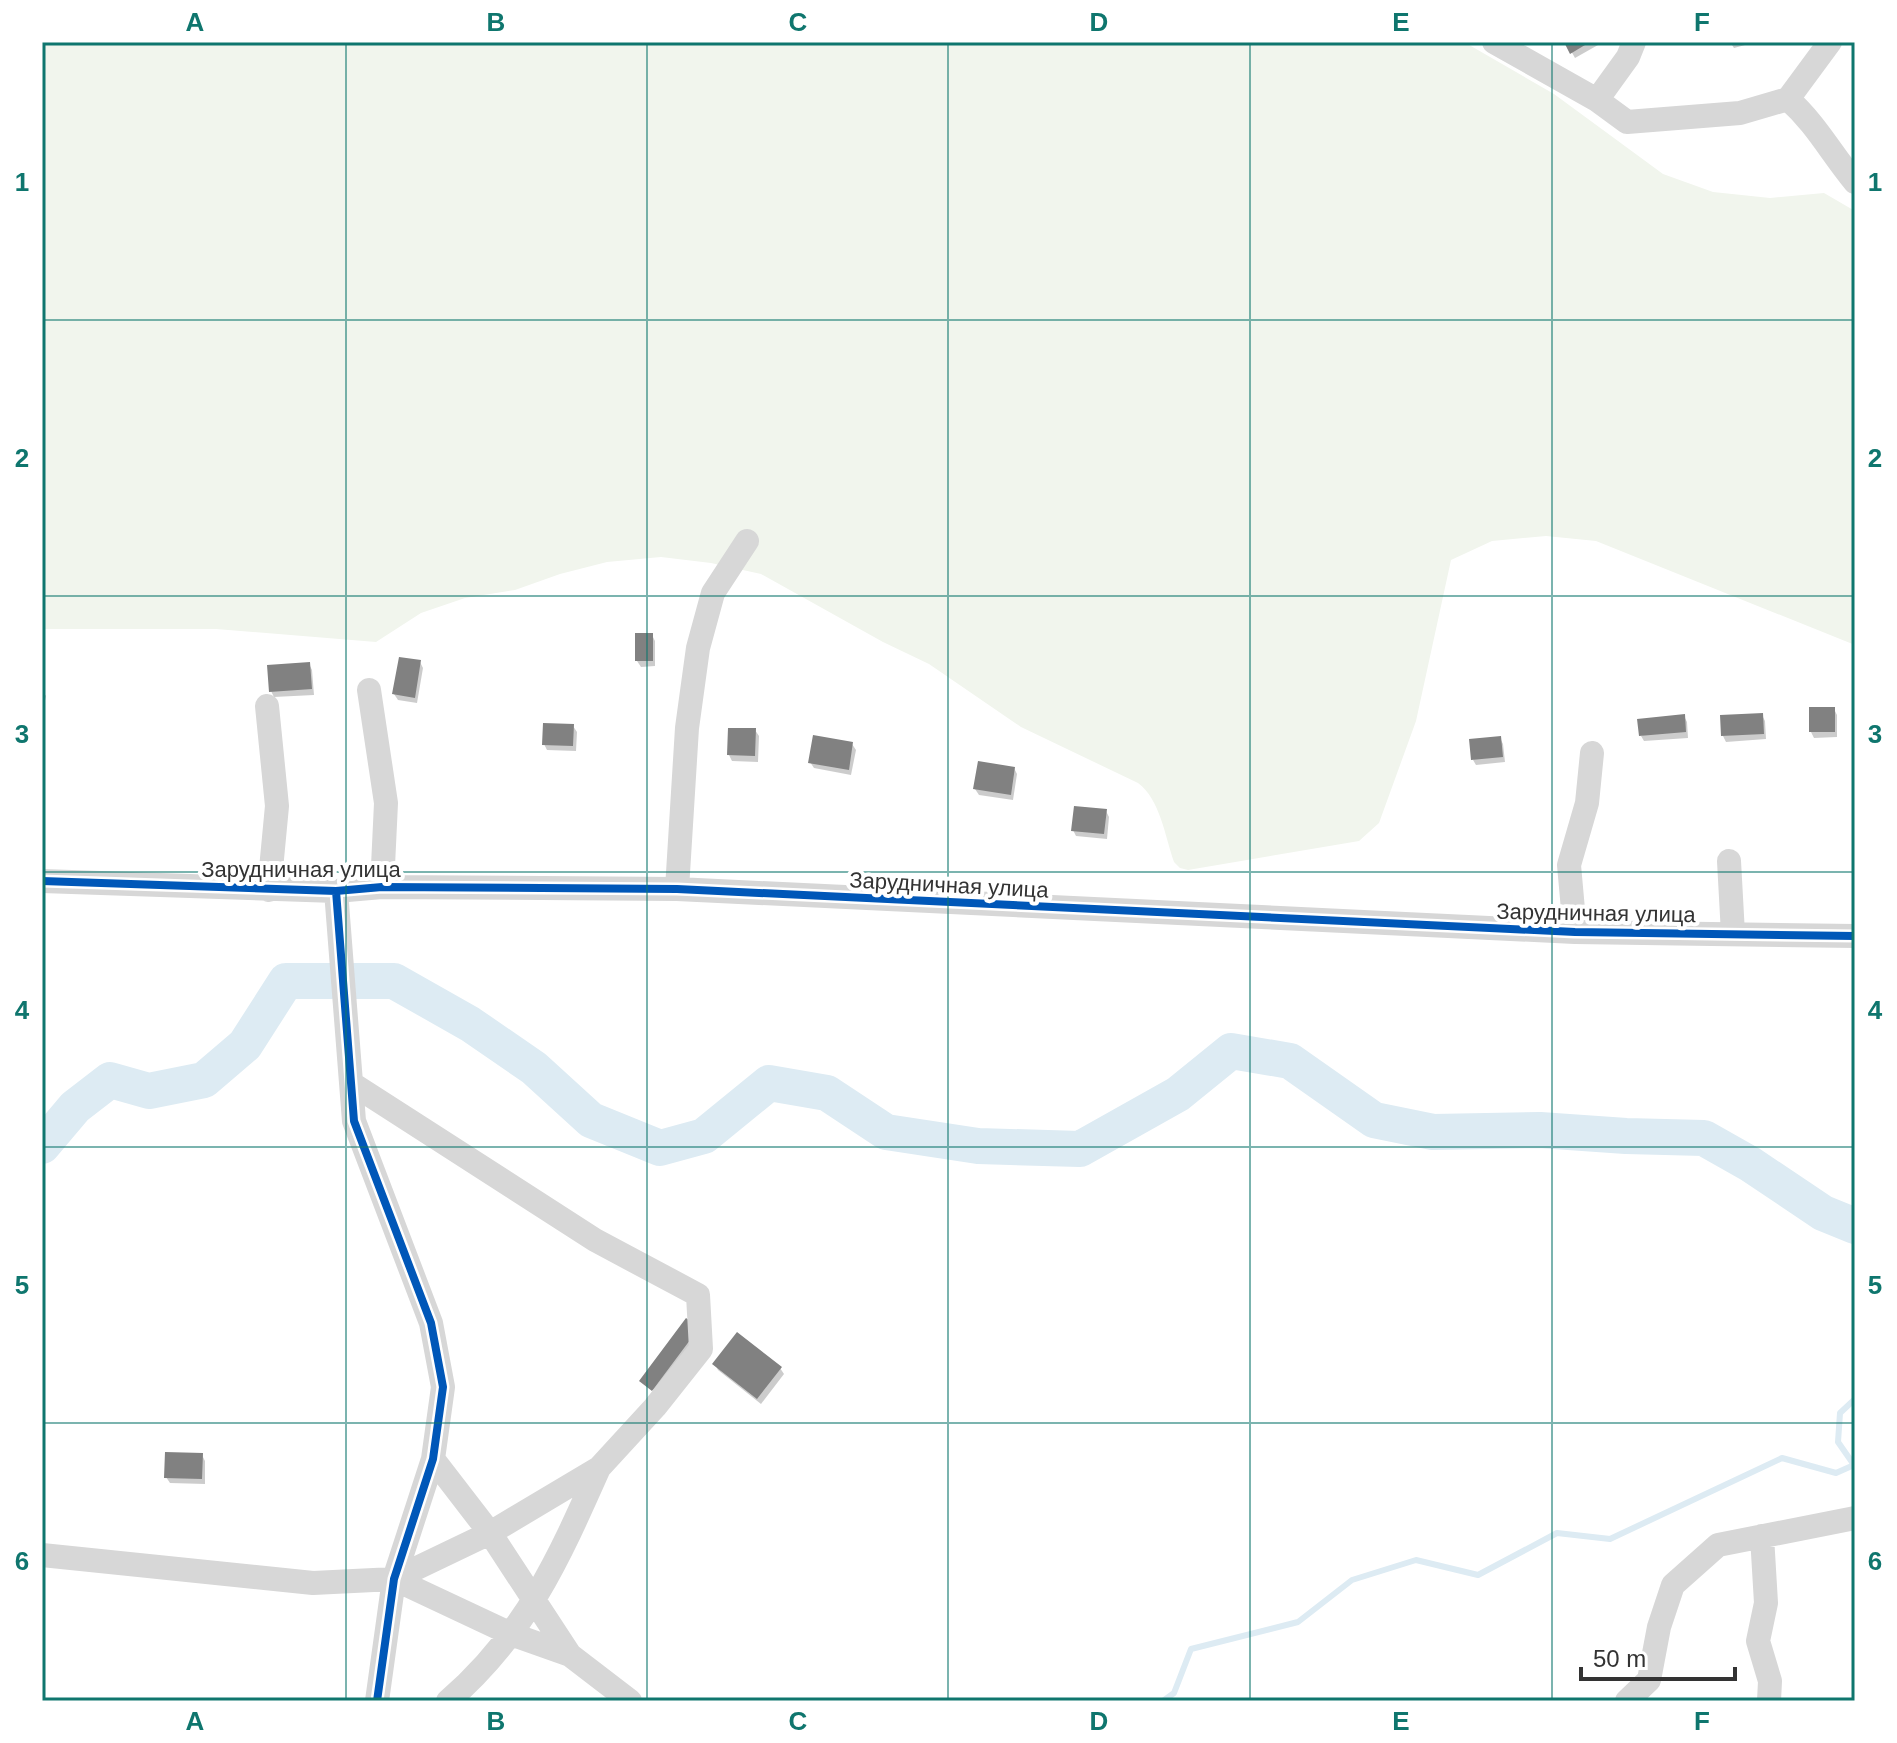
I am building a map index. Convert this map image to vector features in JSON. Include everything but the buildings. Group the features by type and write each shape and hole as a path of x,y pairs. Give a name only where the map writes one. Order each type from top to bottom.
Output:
{"street":[{"path":"1494,42 1597,100 1627,122 1740,113 1788,99 1830,42"},
{"path":"1597,100 1628,57 1634,42"},
{"path":"1788,99 1810,119 1836,160 1855,182"},
{"path":"677,889 687,728 698,648 713,593 747,541"},
{"path":"369,690 386,803 382,887"},
{"path":"267,706 277,806 269,890"},
{"path":"1575,932 1569,865 1587,803 1592,753"},
{"path":"1729,861 1733,934"},
{"name":"Зарудничная улица","path":"42,881 336,891 382,887 677,889 1575,932 1855,936"},
{"path":"336,891 354,1121 431,1323 443,1387 433,1459 394,1579 377,1701"},
{"path":"42,1555 313,1583 394,1579 490,1533 599,1468 655,1407 701,1349 698,1295 595,1240 351,1083"},
{"path":"433,1459 490,1533 570,1655"},
{"path":"448,1701 511,1634 535,1601 563,1551 599,1468"},
{"path":"1627,1701 1649,1680 1659,1627 1673,1585 1718,1545 1855,1518"},
{"path":"1762,1536 1766,1603 1758,1641 1770,1681 1769,1701"},
{"path":"394,1579 511,1634 570,1655 630,1701"}],"shaded area":[{"path":"42,42 1464,42 1554,94 1663,174 1713,192 1770,198 1824,193 1855,211 1855,645 1596,541 1546,536 1492,541 1451,560 1416,721 1379,823 1359,841 1188,870 1174,862 1157,808 1138,783 1021,727 929,664 761,574 711,563 661,557 607,562 515,590 465,598 421,613 376,642 216,629 42,629"}],"waterway":[{"path":"42,1146 75,1107 110,1080 149,1091 204,1080 245,1045 286,981 394,981 470,1024 534,1068 591,1120 660,1148 704,1136 769,1083 827,1093 886,1132 978,1146 1080,1149 1178,1094 1231,1051 1290,1061 1374,1120 1433,1132 1540,1130 1704,1138 1750,1164 1823,1213 1855,1226"},
{"path":"1163,1701 1174,1693 1191,1649 1298,1622 1352,1580 1416,1560 1478,1575 1557,1533 1610,1539 1782,1458 1836,1473 1854,1465 1838,1442 1840,1413 1855,1399"}],"cycle path":[{"path":"42,881 336,891 382,887 677,889 1575,932 1855,936"},
{"path":"336,891 354,1121 431,1323 443,1387 433,1459 394,1579 377,1701"}]}
